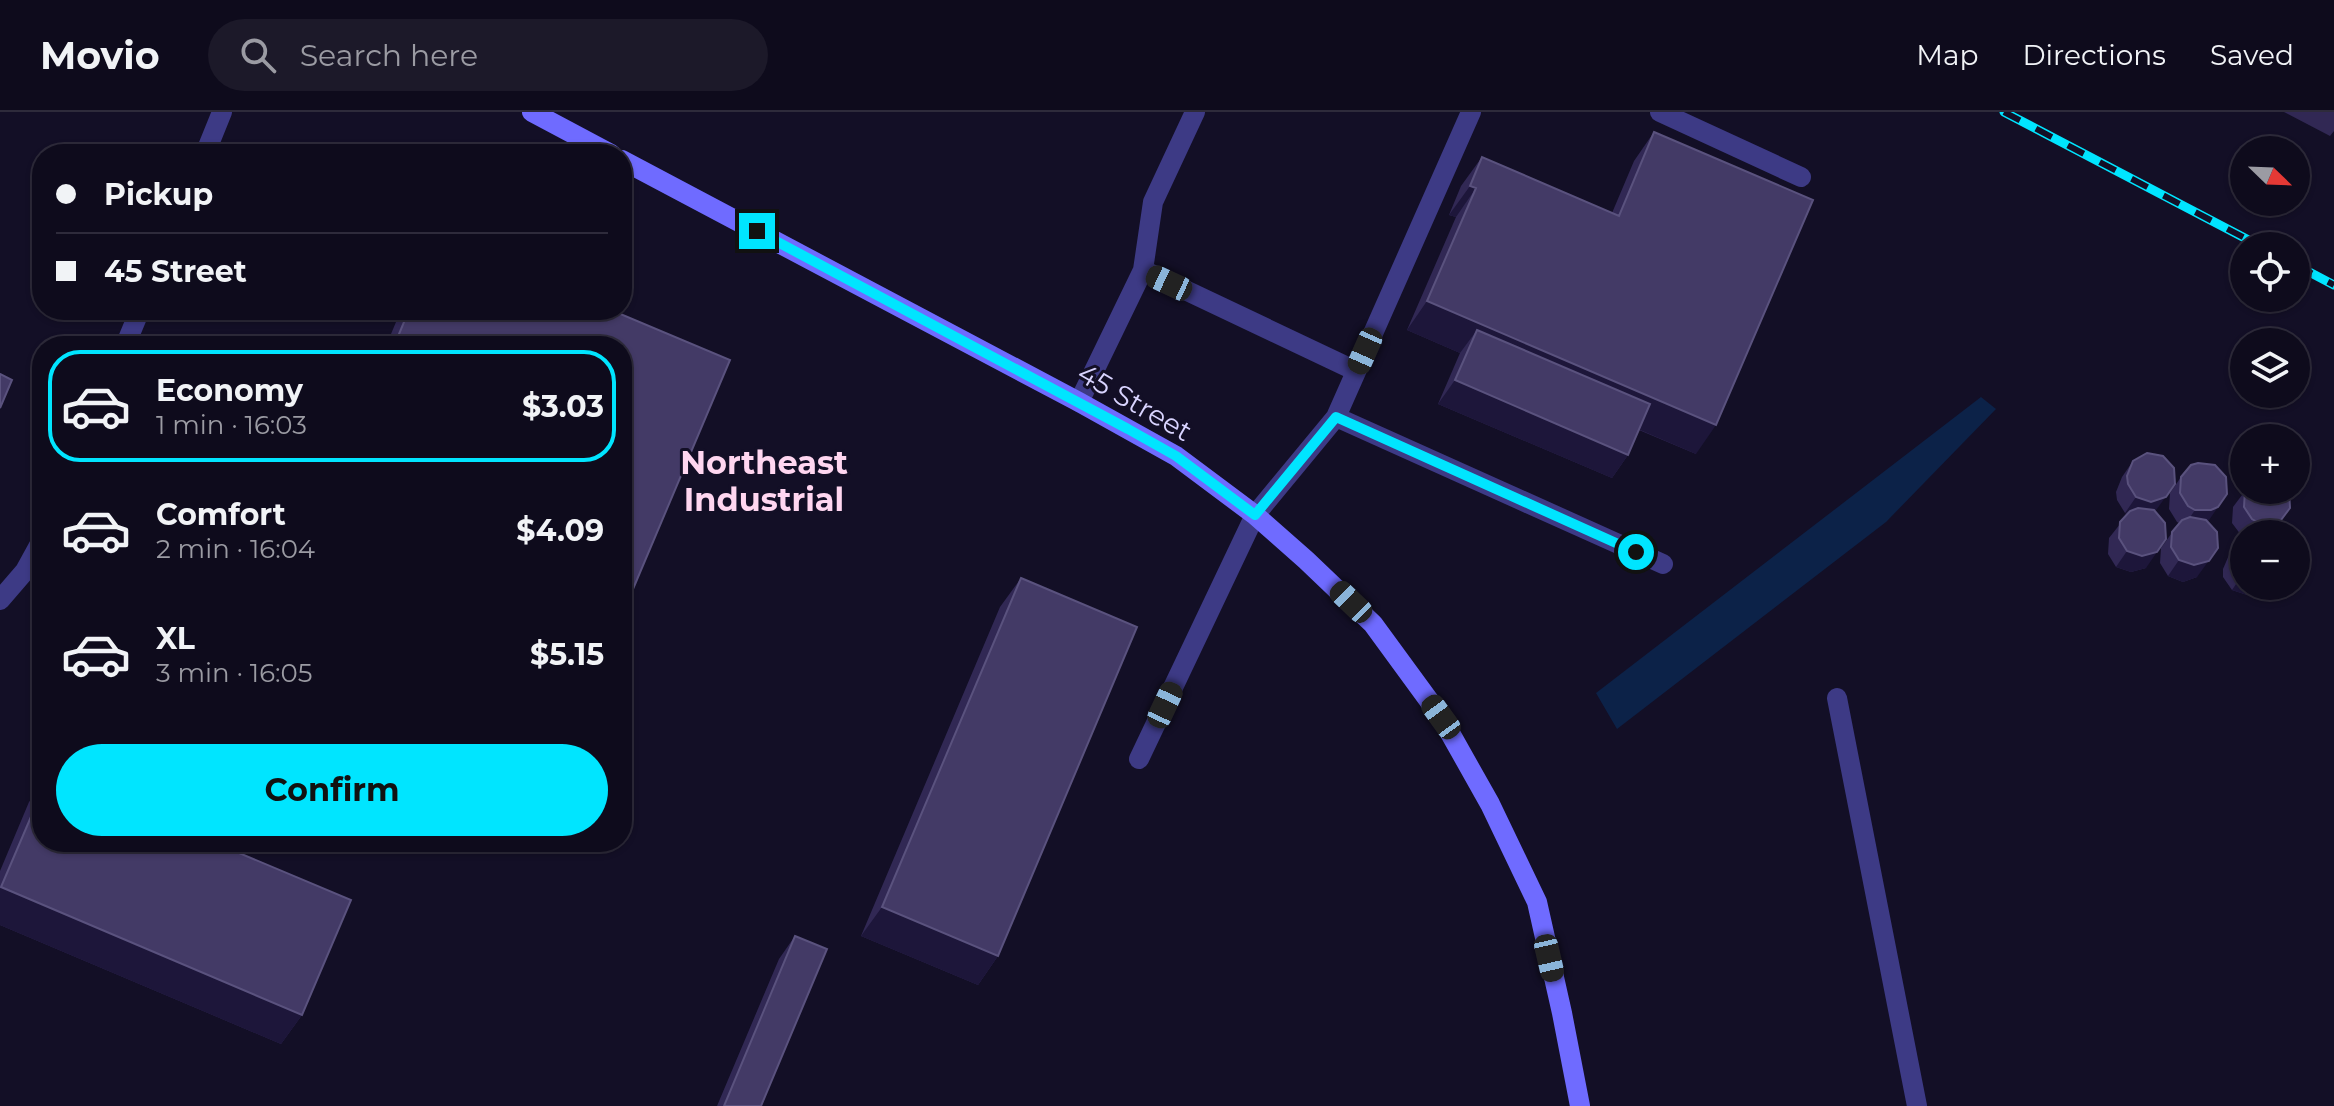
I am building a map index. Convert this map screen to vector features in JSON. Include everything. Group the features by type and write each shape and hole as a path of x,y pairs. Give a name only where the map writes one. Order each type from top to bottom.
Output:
{"main road":[{"path":"532,112 592,144"},
{"name":"45 Street","path":"632,165 1176,456 1255,515 1373,624 1441,717 1490,804 1537,902 1580,1106"}],"street":[{"path":"209,144 222,112"},
{"path":"1079,402 1143,270 1153,202 1195,112"},
{"path":"1139,759 1255,515 1336,417 1471,112"},
{"path":"1660,112 1801,177"},
{"path":"1143,270 1356,371"},
{"path":"1336,417 1663,564"},
{"path":"0,600 32,558"},
{"path":"1837,698 1917,1106"}],"water":[{"path":"1981,397 1996,409 1886,522 1617,729 1596,693"}],"building":[{"path":"1654,132 1813,200 1716,425 1427,301 1476,188 1470,186 1482,157 1619,216"},
{"path":"632,319 730,360 632,591 632,336 398,336 405,320"},
{"path":"1477,330 1650,404 1628,455 1455,380"},
{"path":"0,374 12,380 0,408"},
{"path":"2147,453 2163,456 2174,468 2175,484 2166,497 2151,502 2136,497 2127,476 2133,461"},
{"path":"2191,465 2215,465 2226,477 2227,494 2218,507 2211,510 2195,510 2188,506 2180,493 2181,477"},
{"path":"2244,504 2290,504 2290,508 2281,520 2254,520"},
{"path":"2138,508 2154,510 2165,523 2166,539 2157,552 2142,556 2127,551 2119,538 2120,522 2130,511"},
{"path":"2190,517 2206,520 2217,532 2218,548 2209,561 2194,565 2179,560 2171,547 2172,532 2182,520"},
{"path":"1021,578 1137,627 998,956 882,907"},
{"path":"32,814 32,852 237,852 351,900 302,1015 1,887"},
{"path":"795,936 827,949 761,1106 724,1106"}],"railway":[{"path":"2004,112 2233,232"},
{"path":"2310,272 2334,285"}],"district":[{"name":"Northeast Industrial","path":"764,482"}],"route":[{"path":"757,231 1176,456 1255,515 1336,417 1636,552"}]}
